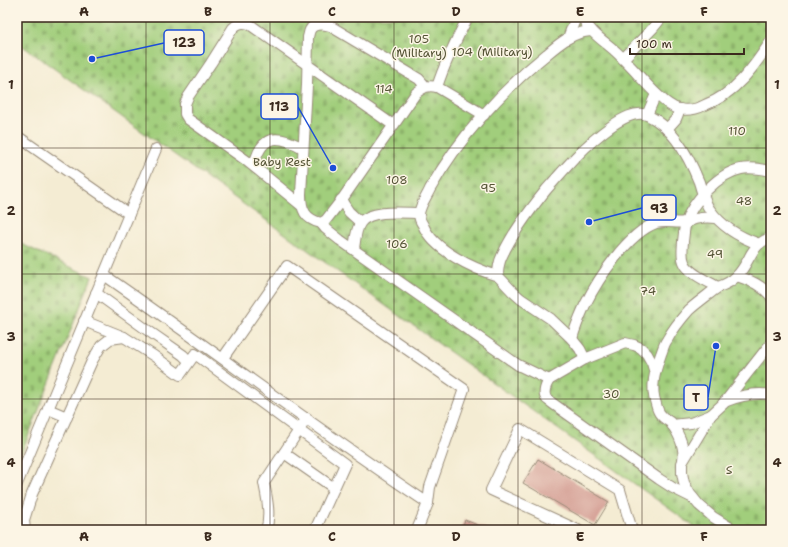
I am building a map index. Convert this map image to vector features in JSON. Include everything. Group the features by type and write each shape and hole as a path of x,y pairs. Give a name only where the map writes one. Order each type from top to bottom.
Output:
{"lane":[{"path":"437,87 442,69 468,17"},
{"path":"568,38 576,17"},
{"path":"582,17 591,31 623,59 656,94 677,109 687,110 699,108 726,95 756,64 771,41"},
{"path":"623,59 662,17"},
{"path":"301,205 254,166 188,119 185,114 184,108 188,97 237,24 242,22 249,24 393,125"},
{"path":"426,87 419,79 330,26 321,23 315,25 310,30 308,37 308,65 300,194 301,205 305,214 314,222 321,224 518,365 549,380"},
{"path":"585,359 580,349 572,339 551,320 521,299 498,276 478,269 439,247 431,240 424,230 419,213 443,167 459,145 484,115 517,80 531,66 568,38 579,32 591,31"},
{"path":"321,224 326,220 341,200 416,93 423,88 430,86 437,87 484,115"},
{"path":"647,115 656,94"},
{"path":"667,129 676,119 680,109"},
{"path":"498,276 499,266 508,245 534,205 565,167 596,137 624,118 636,114 647,115 658,121 671,132 697,177 709,208 716,218 724,226 744,238 759,244"},
{"path":"17,136 129,214"},
{"path":"254,166 256,158 264,143 270,139 280,139 295,143 303,148"},
{"path":"34,489 17,483 156,149"},
{"path":"718,287 688,269 684,262 683,246 686,222 695,204 712,184 720,178 740,169 750,168 771,171"},
{"path":"341,200 349,212 360,222"},
{"path":"354,249 360,222 370,215 419,213"},
{"path":"572,339 585,304 605,272 627,244 637,235 656,223 664,221 686,222 702,217 716,218"},
{"path":"734,530 713,517 699,505 690,494 684,483 682,463 684,454 680,437 672,425 661,415 653,397 655,373 666,341 676,325 699,301 718,287 725,285 737,276 759,244 771,237"},
{"path":"223,358 288,266 464,389 430,487 428,503 417,530"},
{"path":"104,275 202,343 369,464 428,503"},
{"path":"737,276 761,286 771,296"},
{"path":"96,293 183,355 192,358 345,464 315,530"},
{"path":"84,321 124,337 180,375 202,343"},
{"path":"25,530 24,520 34,489 92,361 101,346 110,339 124,337"},
{"path":"655,373 647,354 641,348 625,343 585,359 549,380 546,385 546,398 672,488 693,498"},
{"path":"682,463 711,415 724,402 771,343"},
{"path":"724,402 736,397 766,394 771,395"},
{"path":"48,409 67,417"},
{"path":"672,425 691,423 711,415"},
{"path":"266,530 268,524 268,507 264,483 307,418"},
{"path":"578,530 490,490 520,429 620,490 632,530"},
{"path":"284,453 334,488"}],"green space":[{"path":"17,17 771,17 771,530 699,530 17,42"},
{"path":"17,242 92,277 17,464"}],"building":[{"path":"538,459 609,502 595,525 523,483"},
{"path":"465,520 490,530 461,530"}],"place":[{"name":"123","path":"92,59"},
{"name":"113","path":"333,168"},
{"name":"93","path":"589,222"},
{"name":"T","path":"716,346"}],"park label":[{"name":"105 (Military)","path":"419,46"},
{"name":"104 (Military)","path":"492,52"},
{"name":"114","path":"384,89"},
{"name":"110","path":"737,131"},
{"name":"Baby Rest","path":"282,162"},
{"name":"108","path":"397,180"},
{"name":"95","path":"488,188"},
{"name":"48","path":"744,201"},
{"name":"106","path":"397,244"},
{"name":"49","path":"715,254"},
{"name":"74","path":"648,291"},
{"name":"30","path":"611,394"},
{"name":"S","path":"729,470"}]}
